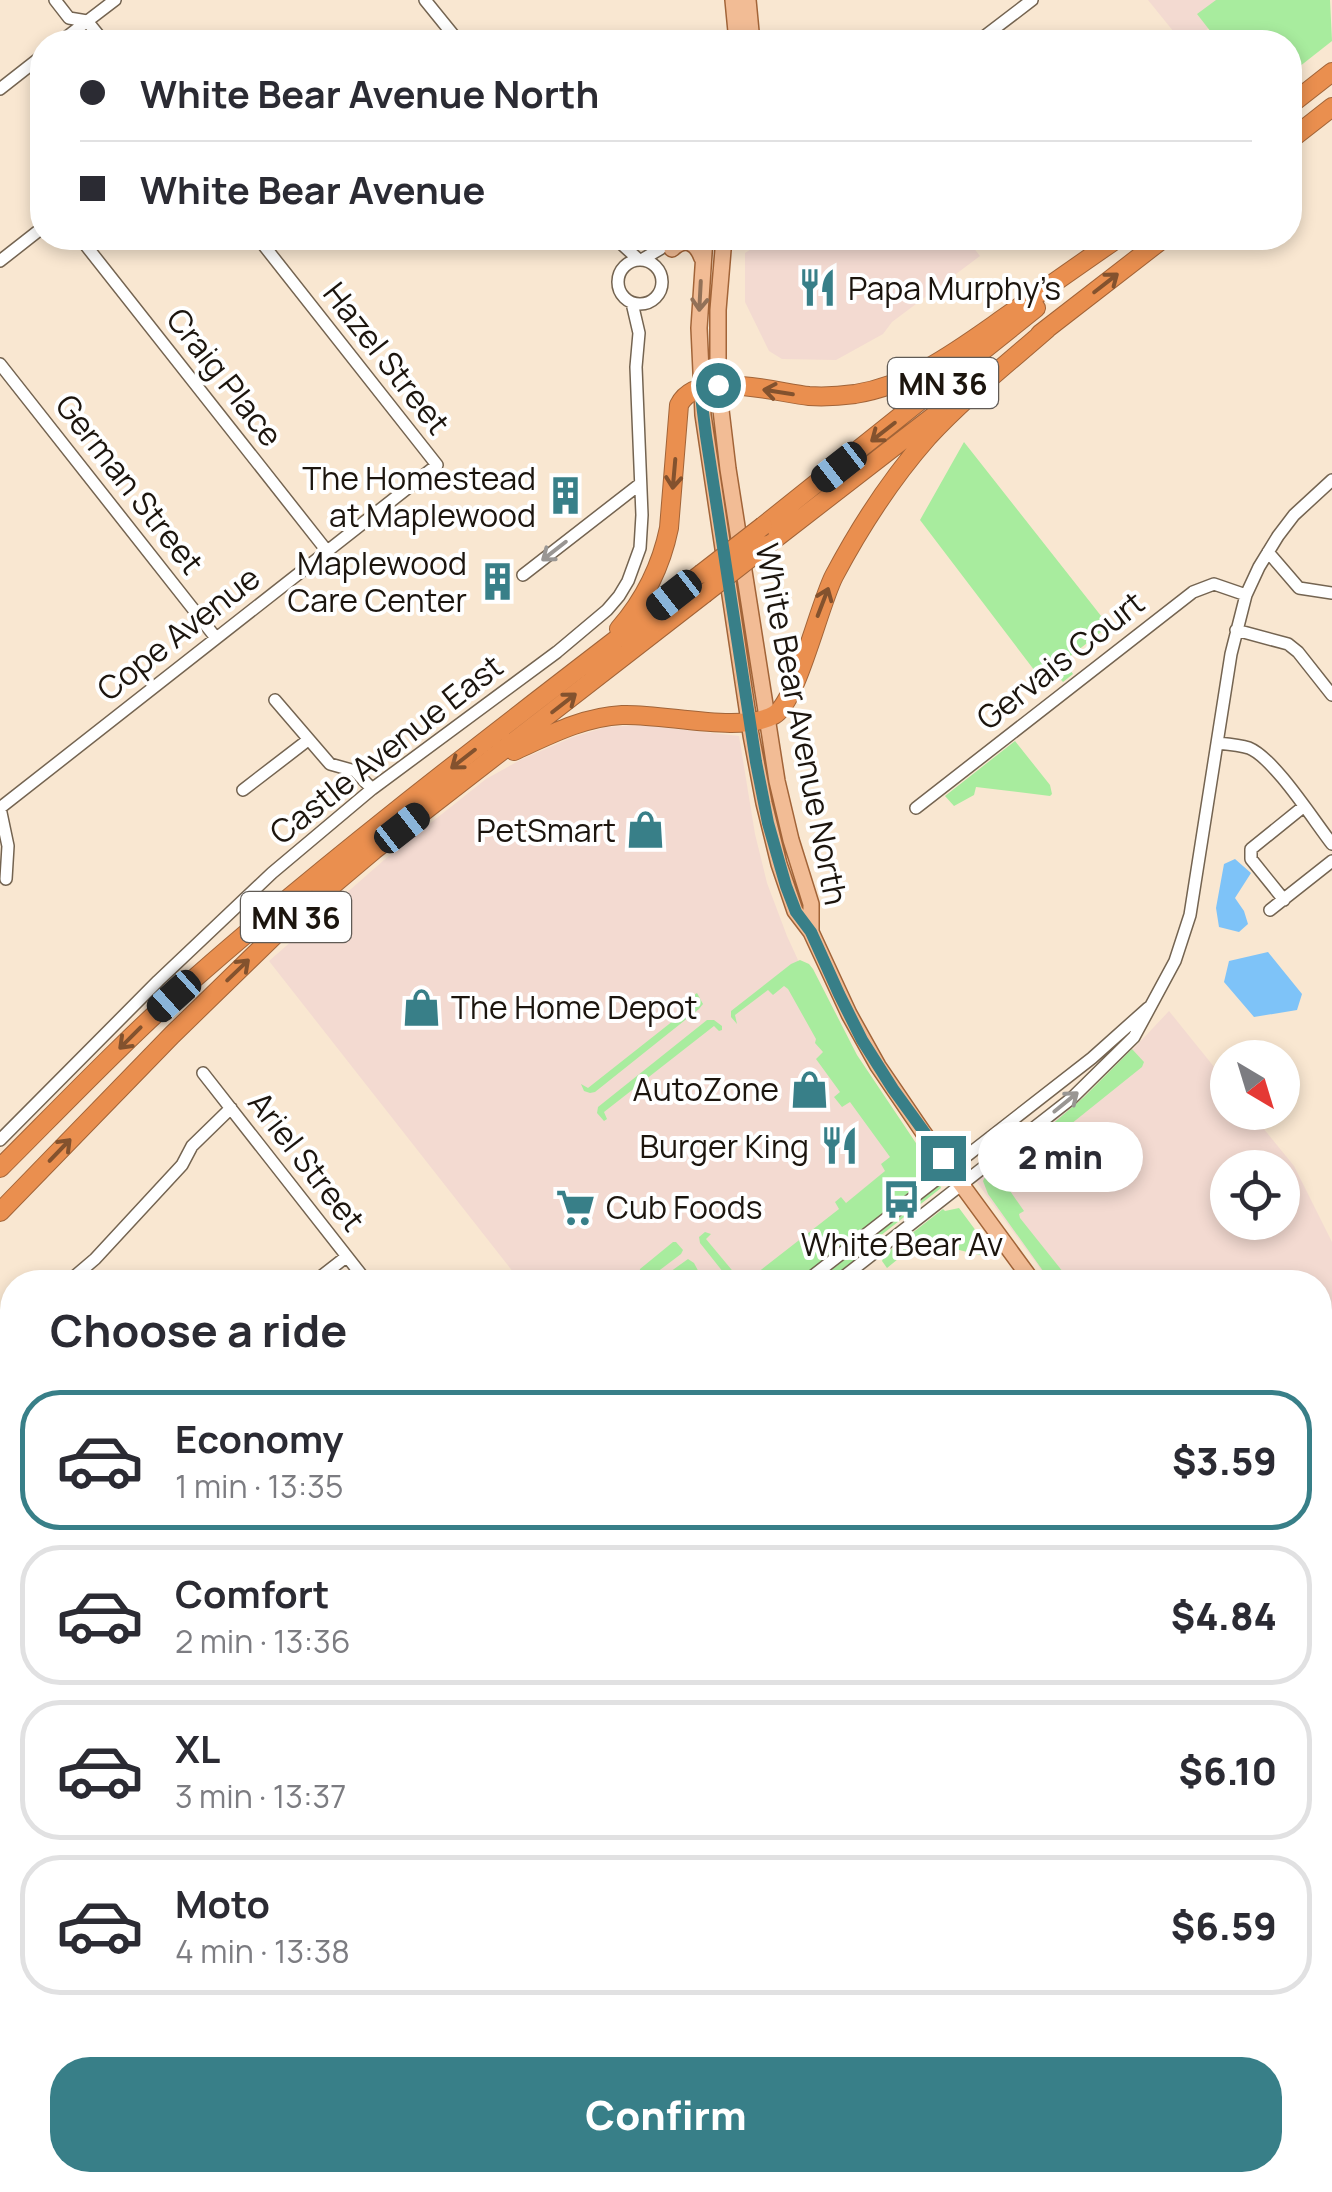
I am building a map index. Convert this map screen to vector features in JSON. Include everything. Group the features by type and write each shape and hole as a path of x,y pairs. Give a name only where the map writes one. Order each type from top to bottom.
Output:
{"highway":[{"path":"1302,96 1332,72"},
{"path":"1302,131 1332,108"},
{"path":"568,678 630,617 652,583 669,528 682,397 730,384 826,396 898,383 956,352 1103,250"},
{"name":"MN 36","path":"0,1168 155,1014 234,944 390,816 916,406 1105,250"},
{"name":"MN 36","path":"0,1212 255,953 344,875 1149,250"},
{"path":"487,762 570,726 607,716 728,723 776,714 796,683 824,595 882,496 929,436 1047,329"}],"main road":[{"path":"733,0 736,30"},
{"path":"748,0 751,30"},
{"path":"699,250 703,260"},
{"name":"White Bear Avenue North","path":"704,250 699,328 730,484 758,719 812,904 811,932 870,1053 1024,1270"},
{"name":"White Bear Avenue North","path":"709,387 723,250"},
{"path":"721,264 727,250"}],"street":[{"path":"55,0 69,18 88,21 95,30"},
{"path":"76,30 115,0"},
{"path":"426,0 450,30"},
{"path":"993,30 1032,0"},
{"path":"0,90 30,66"},
{"path":"0,261 30,237"},
{"name":"Craig Place","path":"89,250 327,551"},
{"name":"Hazel Street","path":"267,250 437,465"},
{"path":"618,250 623,268"},
{"path":"629,250 656,265 662,276"},
{"path":"658,250 623,268 619,274 619,288 626,299 648,302 658,295 671,250"},
{"path":"632,302 639,332"},
{"path":"639,332 648,302"},
{"name":"Castle Avenue East","path":"0,1140 216,924 301,848 606,610 628,580 640,548 636,367 639,332"},
{"name":"German Street","path":"0,364 216,638"},
{"name":"Cope Avenue","path":"0,808 437,465"},
{"path":"852,1270 1072,1098 1134,1037 1174,961 1190,915 1236,630 1246,595 1268,552 1294,515 1332,480"},
{"path":"523,575 640,484"},
{"path":"1268,552 1299,588 1332,593"},
{"name":"Gervais Court","path":"916,808 1193,592 1214,584 1246,595"},
{"path":"1236,630 1288,644 1332,695"},
{"path":"275,700 330,764 355,771 372,790"},
{"path":"244,790 308,740"},
{"path":"1217,743 1259,754 1332,844"},
{"path":"1284,900 1251,859 1251,848 1303,807"},
{"path":"0,808 8,846 6,878"},
{"path":"1270,910 1332,861"},
{"path":"821,1270 1092,1058 1151,1006"},
{"name":"Ariel Street","path":"202,1073 357,1270"},
{"path":"82,1270 231,1108"},
{"path":"329,1270 346,1257"}],"shaded area":[{"path":"1148,0 1244,0 1206,30 1172,30"},
{"path":"975,250 980,256 892,322 883,334 836,360 782,359 769,351 745,302 745,253"},
{"path":"641,725 739,736 755,834 767,883 787,936 814,995 929,1174 809,1270 512,1270 269,961 384,860 486,779 522,759 606,727"},
{"path":"1169,1011 1210,1062 1210,1130 1265,1130 1281,1150 1210,1150 1210,1240 1300,1240 1300,1178 1332,1242 1332,1270 1041,1270 976,1181 1105,1079"}],"green space":[{"path":"1216,0 1330,0 1332,41 1302,65 1302,30 1209,30 1197,14"},
{"path":"964,442 1109,626 1064,661 1073,674 1063,682 1052,670 1041,679 920,520"},
{"path":"1015,741 1050,785 1052,794 976,787 974,795 954,806 945,796"},
{"path":"800,960 813,969 857,1055 930,1164 931,1175 812,1270 761,1270 839,1209 835,1202 841,1197 846,1203 885,1171 881,1164 890,1157 850,1102 842,1107 834,1097 840,1092 816,1059 823,1052 788,989 784,986 773,995 768,990 735,1015 737,1024 731,1017 731,1011"},
{"path":"697,993 703,1004 699,1009 595,1092 584,1091 581,1084 588,1088 697,1002"},
{"path":"707,1020 714,1020 722,1030 714,1026 604,1112 604,1121 597,1113 598,1107"},
{"path":"1132,1049 1144,1062 1142,1067 1066,1128 1050,1126 1084,1097"},
{"path":"1039,1133 1044,1137 1044,1145 1010,1172 1008,1188 1024,1211 1020,1218 1061,1270 1042,1270 988,1194 983,1181 987,1173"},
{"path":"940,1185 851,1265 845,1270 831,1270"},
{"path":"959,1208 991,1251 989,1255 955,1249 954,1241 925,1237 887,1268 882,1261 884,1255 943,1209"},
{"path":"705,1232 711,1234 706,1239 732,1270 721,1270 699,1237"},
{"path":"673,1242 683,1250 660,1270 640,1269"},
{"path":"688,1259 698,1270 673,1270"}],"water":[{"path":"1235,859 1251,873 1235,898 1248,924 1239,932 1219,927 1216,908 1224,864"},
{"path":"1268,952 1302,994 1297,1010 1254,1017 1224,982 1229,961"}],"place":[{"name":"Papa Murphy’s","path":"818,288"},
{"name":"The Homestead at Maplewood","path":"566,496"},
{"name":"Maplewood Care Center","path":"497,581"},
{"name":"PetSmart","path":"646,830"},
{"name":"The Home Depot","path":"421,1007"},
{"name":"AutoZone","path":"809,1089"},
{"name":"Burger King","path":"839,1146"},
{"name":"White Bear Av","path":"902,1199"},
{"name":"Cub Foods","path":"576,1207"}],"route":[{"path":"718,385 700,388 706,436 751,734 779,864 796,912 811,932 862,1040 943,1158"}]}
